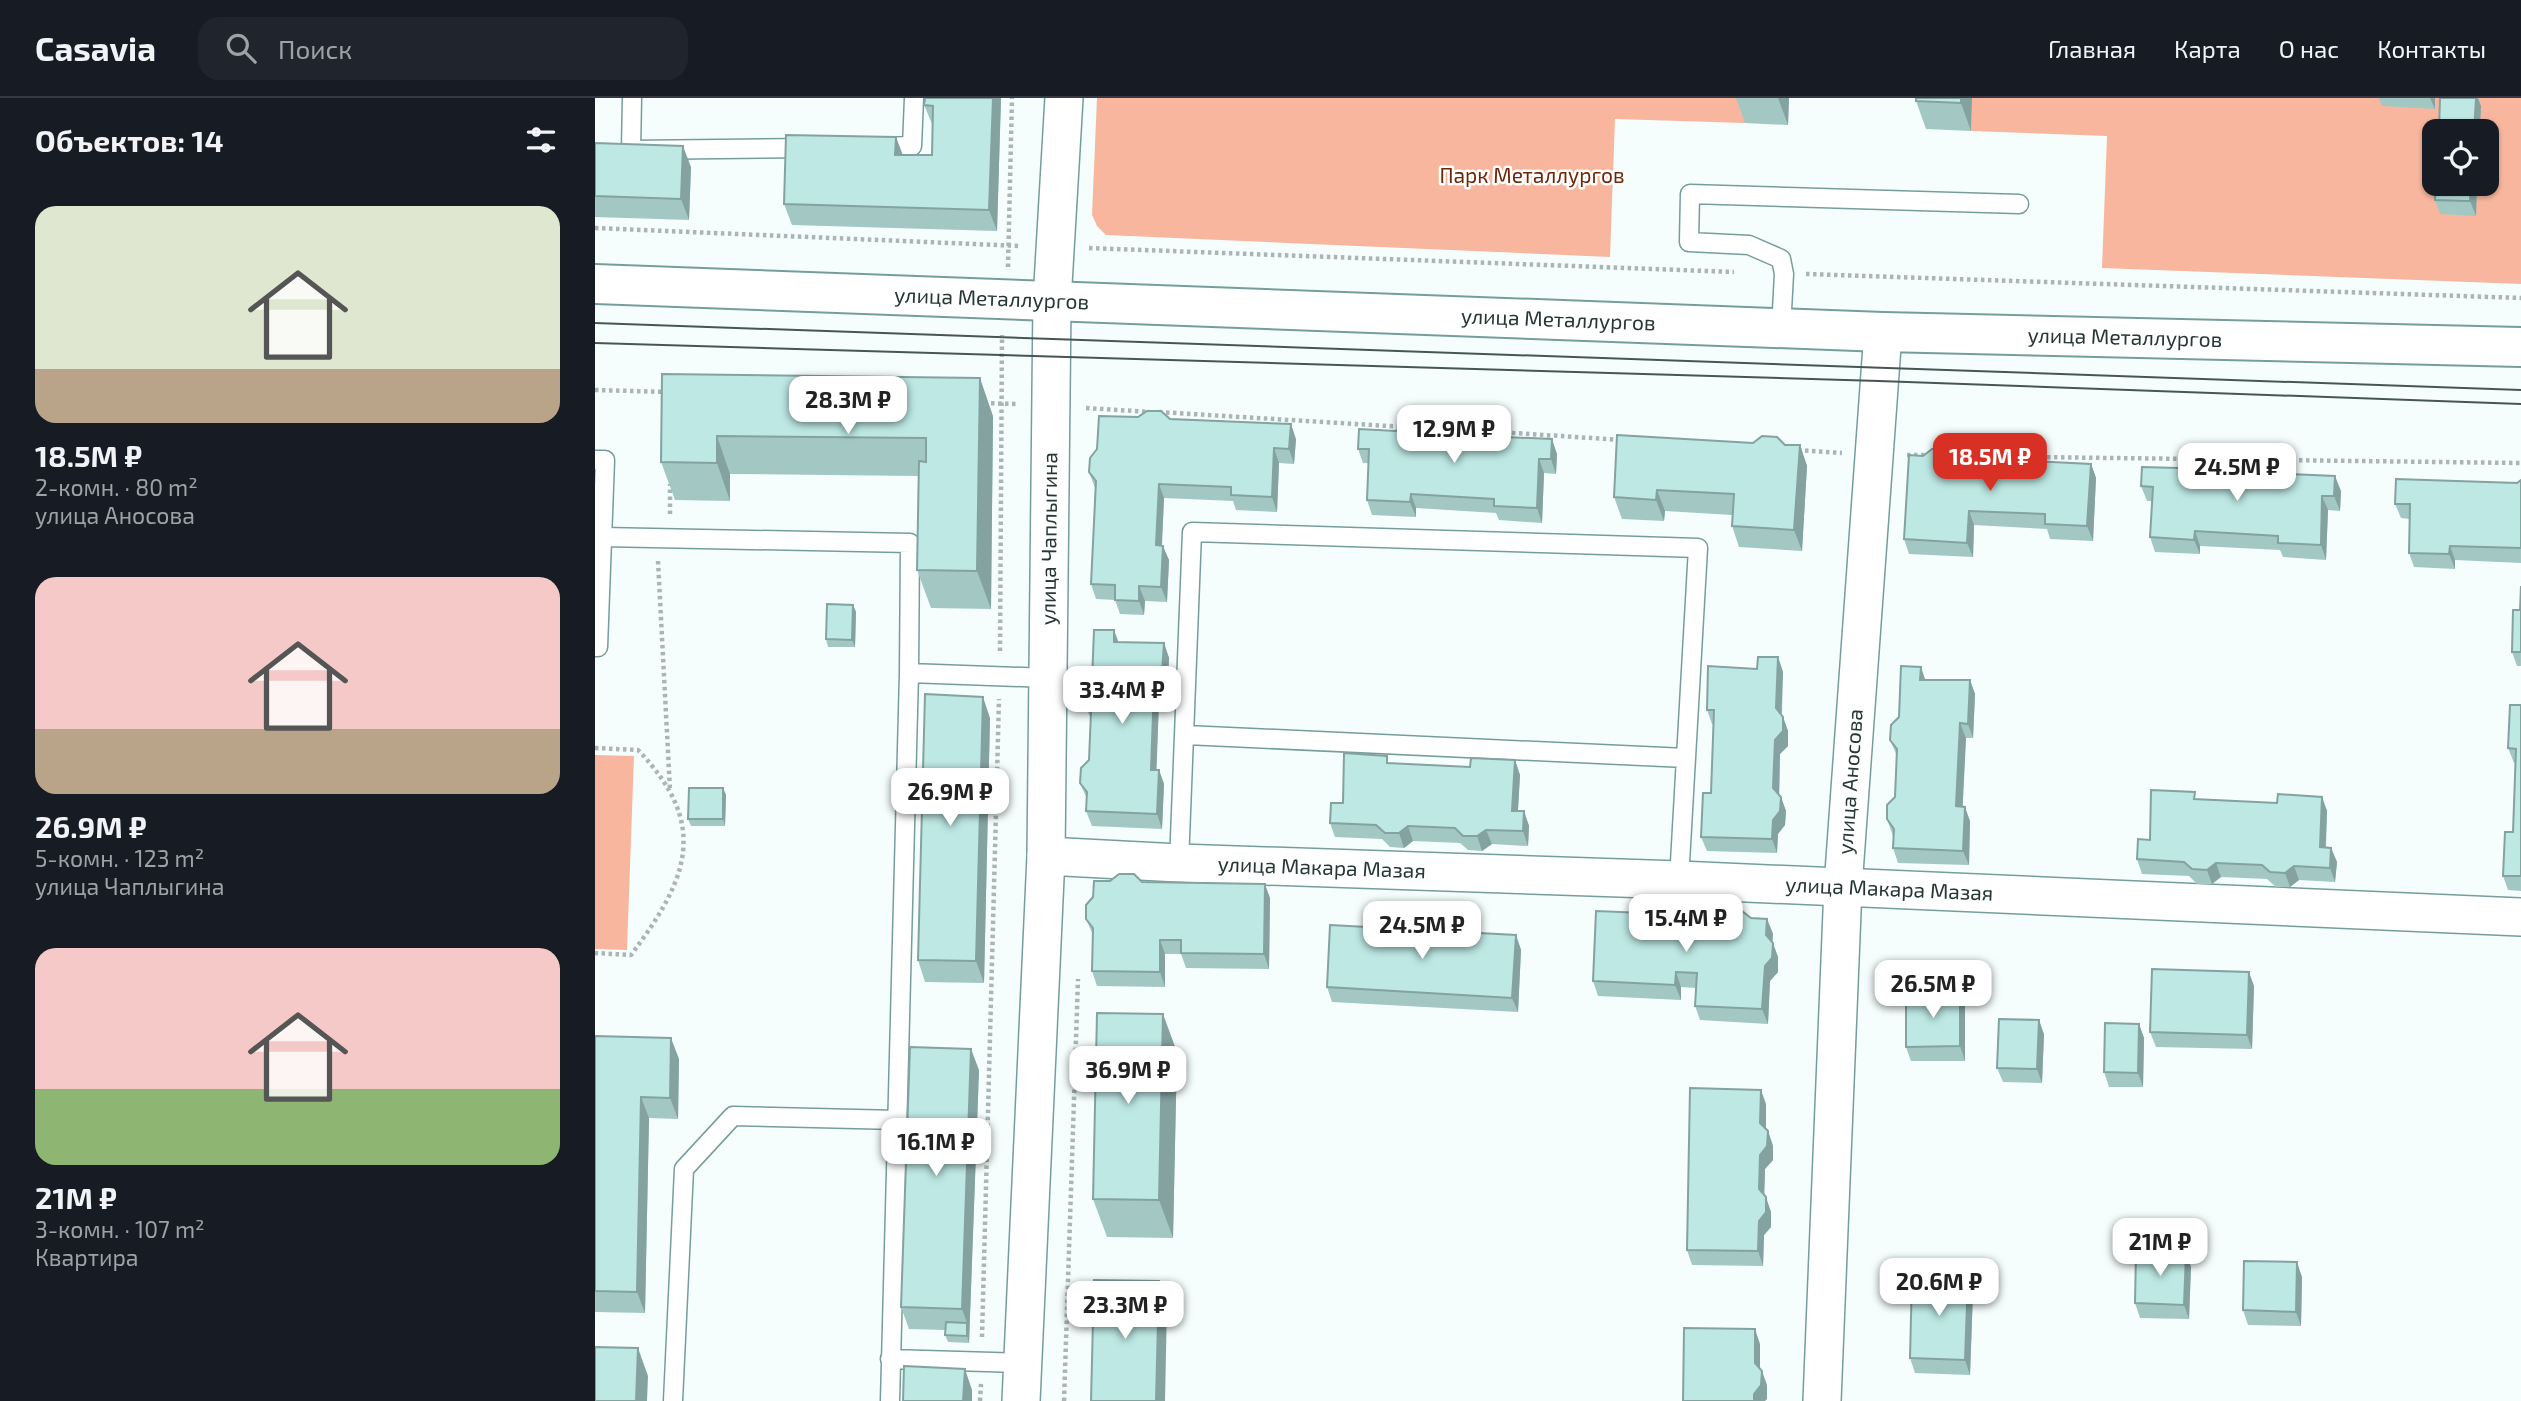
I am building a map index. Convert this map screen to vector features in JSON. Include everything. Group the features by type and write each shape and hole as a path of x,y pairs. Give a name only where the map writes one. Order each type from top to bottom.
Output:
{"main road":[{"name":"улица Металлургов","path":"595,284 1883,332 2521,348"}],"street":[{"name":"улица Чаплыгина","path":"1021,1401 1046,856 1052,301 1064,98"},
{"name":"улица Аносова","path":"1822,1401 1843,887 1883,332"},
{"name":"улица Макара Мазая","path":"1046,856 1679,880 2521,917"}],"lane":[{"path":"632,98 631,150 832,147"},
{"path":"859,147 912,146 914,98"},
{"path":"1781,328 1784,274 1781,259 1749,245 1689,242 1690,194 2019,204"},
{"path":"595,460 605,460 598,647 595,647"},
{"path":"1179,863 1192,532 1698,548 1679,880"},
{"path":"602,537 910,543 890,1401"},
{"path":"909,673 1048,678"},
{"path":"1186,735 1686,758"},
{"path":"673,1401 684,1169 733,1115 898,1120"},
{"path":"891,1359 1022,1363"}],"path":[{"path":"980,1401 999,677 1002,336 1007,299 1012,98"},
{"path":"595,228 1055,247"},
{"path":"595,390 670,392"},
{"path":"974,402 1624,440"},
{"path":"1791,450 1929,455"},
{"path":"1943,456 2521,463"},
{"path":"670,472 663,539 670,793"},
{"path":"595,748 638,750 670,793 681,818 684,839 680,873 670,899 631,955 595,953"}],"green space":[{"name":"Парк Металлургов","path":"1097,98 1746,98 1745,123 1615,119 1610,257 1106,235 1097,226 1092,215"},
{"path":"1972,98 2521,98 2521,284 2102,268 2107,136 1971,131"},
{"path":"595,755 634,756 627,950 595,949"}],"building":[{"path":"925,98 993,98 989,210 784,204 786,135 896,137 895,155 932,155 933,106 924,105"},
{"path":"1916,98 1961,98 1961,103 1916,101"},
{"path":"2440,98 2476,98 2475,119 2439,119"},
{"path":"595,143 683,146 681,199 595,196"},
{"path":"2435,196 2470,196 2470,201 2435,200"},
{"path":"662,374 980,378 977,571 917,570 919,461 926,462 926,438 717,436 717,463 661,462"},
{"path":"1147,411 1161,411 1170,419 1291,424 1289,449 1274,448 1272,497 1231,495 1231,487 1159,484 1156,545 1163,546 1161,587 1139,586 1139,601 1115,600 1115,585 1091,584 1096,481 1089,472 1090,458 1097,449 1099,416 1138,417"},
{"path":"1404,424 1419,425 1427,433 1473,435 1483,428 1497,429 1505,437 1552,439 1551,459 1539,459 1537,508 1494,506 1494,499 1411,494 1410,502 1367,500 1369,449 1358,449 1359,429 1396,431"},
{"path":"1617,435 1753,443 1762,436 1777,437 1785,445 1800,445 1794,530 1732,526 1734,494 1657,490 1656,500 1614,497"},
{"path":"1932,449 1947,449 1955,457 2091,464 2087,526 2045,524 2045,514 1969,511 1967,543 1904,539 1909,455 1923,456"},
{"path":"2188,462 2202,462 2210,470 2257,472 2266,466 2281,466 2289,474 2335,476 2334,496 2322,496 2321,545 2278,543 2278,536 2195,531 2194,540 2150,537 2153,487 2141,486 2142,467 2179,468"},
{"path":"2396,479 2517,483 2521,480 2521,548 2450,546 2449,554 2409,553 2410,504 2395,504"},
{"path":"2521,586 2521,652 2512,652 2513,610 2520,610"},
{"path":"827,604 853,605 852,640 826,639"},
{"path":"1094,630 1114,630 1114,642 1164,643 1161,687 1154,686 1151,770 1159,770 1157,814 1086,811 1087,792 1080,783 1081,768 1089,760 1091,712 1084,703 1084,688 1092,680"},
{"path":"1758,657 1778,657 1776,708 1783,717 1783,731 1775,740 1773,788 1781,797 1780,811 1773,820 1772,839 1701,837 1703,793 1711,793 1714,710 1707,710 1708,666 1757,669"},
{"path":"1901,666 1921,667 1920,680 1970,680 1968,724 1960,723 1956,806 1965,807 1963,851 1893,848 1894,829 1887,819 1887,805 1895,797 1897,749 1890,740 1891,725 1899,717"},
{"path":"925,694 983,697 976,961 918,960"},
{"path":"2510,705 2521,705 2521,876 2503,876 2505,832 2513,832 2516,749 2508,748"},
{"path":"1344,753 1387,756 1387,763 1470,767 1471,758 1515,760 1512,811 1524,811 1523,831 1486,830 1477,836 1463,836 1455,828 1408,826 1399,833 1385,833 1376,825 1330,823 1331,803 1343,803"},
{"path":"689,788 723,788 723,819 688,819"},
{"path":"2151,790 2195,792 2194,799 2277,803 2278,794 2322,797 2320,847 2331,848 2330,868 2294,866 2285,873 2270,872 2262,865 2216,863 2207,870 2192,869 2184,862 2137,859 2138,839 2150,840"},
{"path":"1119,874 1134,874 1142,882 1265,884 1264,954 1181,953 1181,940 1160,940 1160,972 1092,971 1093,928 1086,919 1086,905 1093,897 1094,881 1110,881"},
{"path":"1728,910 1742,911 1751,918 1767,919 1766,935 1773,943 1772,958 1765,966 1762,1009 1695,1006 1697,973 1676,972 1675,985 1593,981 1596,911 1719,916"},
{"path":"1330,925 1516,935 1512,998 1327,987"},
{"path":"2152,969 2249,972 2247,1035 2150,1032"},
{"path":"1960,992 1960,1046 1906,1047 1906,993"},
{"path":"1097,1013 1163,1014 1159,1200 1093,1199"},
{"path":"1999,1019 2039,1020 2037,1069 1997,1068"},
{"path":"2105,1023 2139,1024 2138,1073 2104,1072"},
{"path":"595,1036 671,1038 670,1098 641,1097 637,1292 595,1291"},
{"path":"910,1047 971,1049 962,1309 901,1307"},
{"path":"1690,1088 1761,1090 1760,1123 1768,1131 1767,1146 1760,1155 1759,1189 1766,1197 1766,1212 1759,1221 1758,1251 1687,1250"},
{"path":"2136,1252 2186,1253 2184,1305 2135,1303"},
{"path":"2244,1261 2297,1262 2296,1312 2243,1310"},
{"path":"1912,1276 1968,1277 1965,1360 1910,1358"},
{"path":"1094,1280 1159,1281 1156,1401 1091,1401"},
{"path":"946,1322 967,1323 967,1336 945,1335"},
{"path":"1684,1328 1755,1329 1755,1363 1762,1371 1761,1385 1754,1394 1754,1401 1683,1401"},
{"path":"595,1347 638,1348 636,1401 595,1401"},
{"path":"904,1366 965,1369 963,1401 903,1401"}],"tram line":[{"path":"595,323 2521,390"},
{"path":"595,343 1879,381 2521,404"}]}
